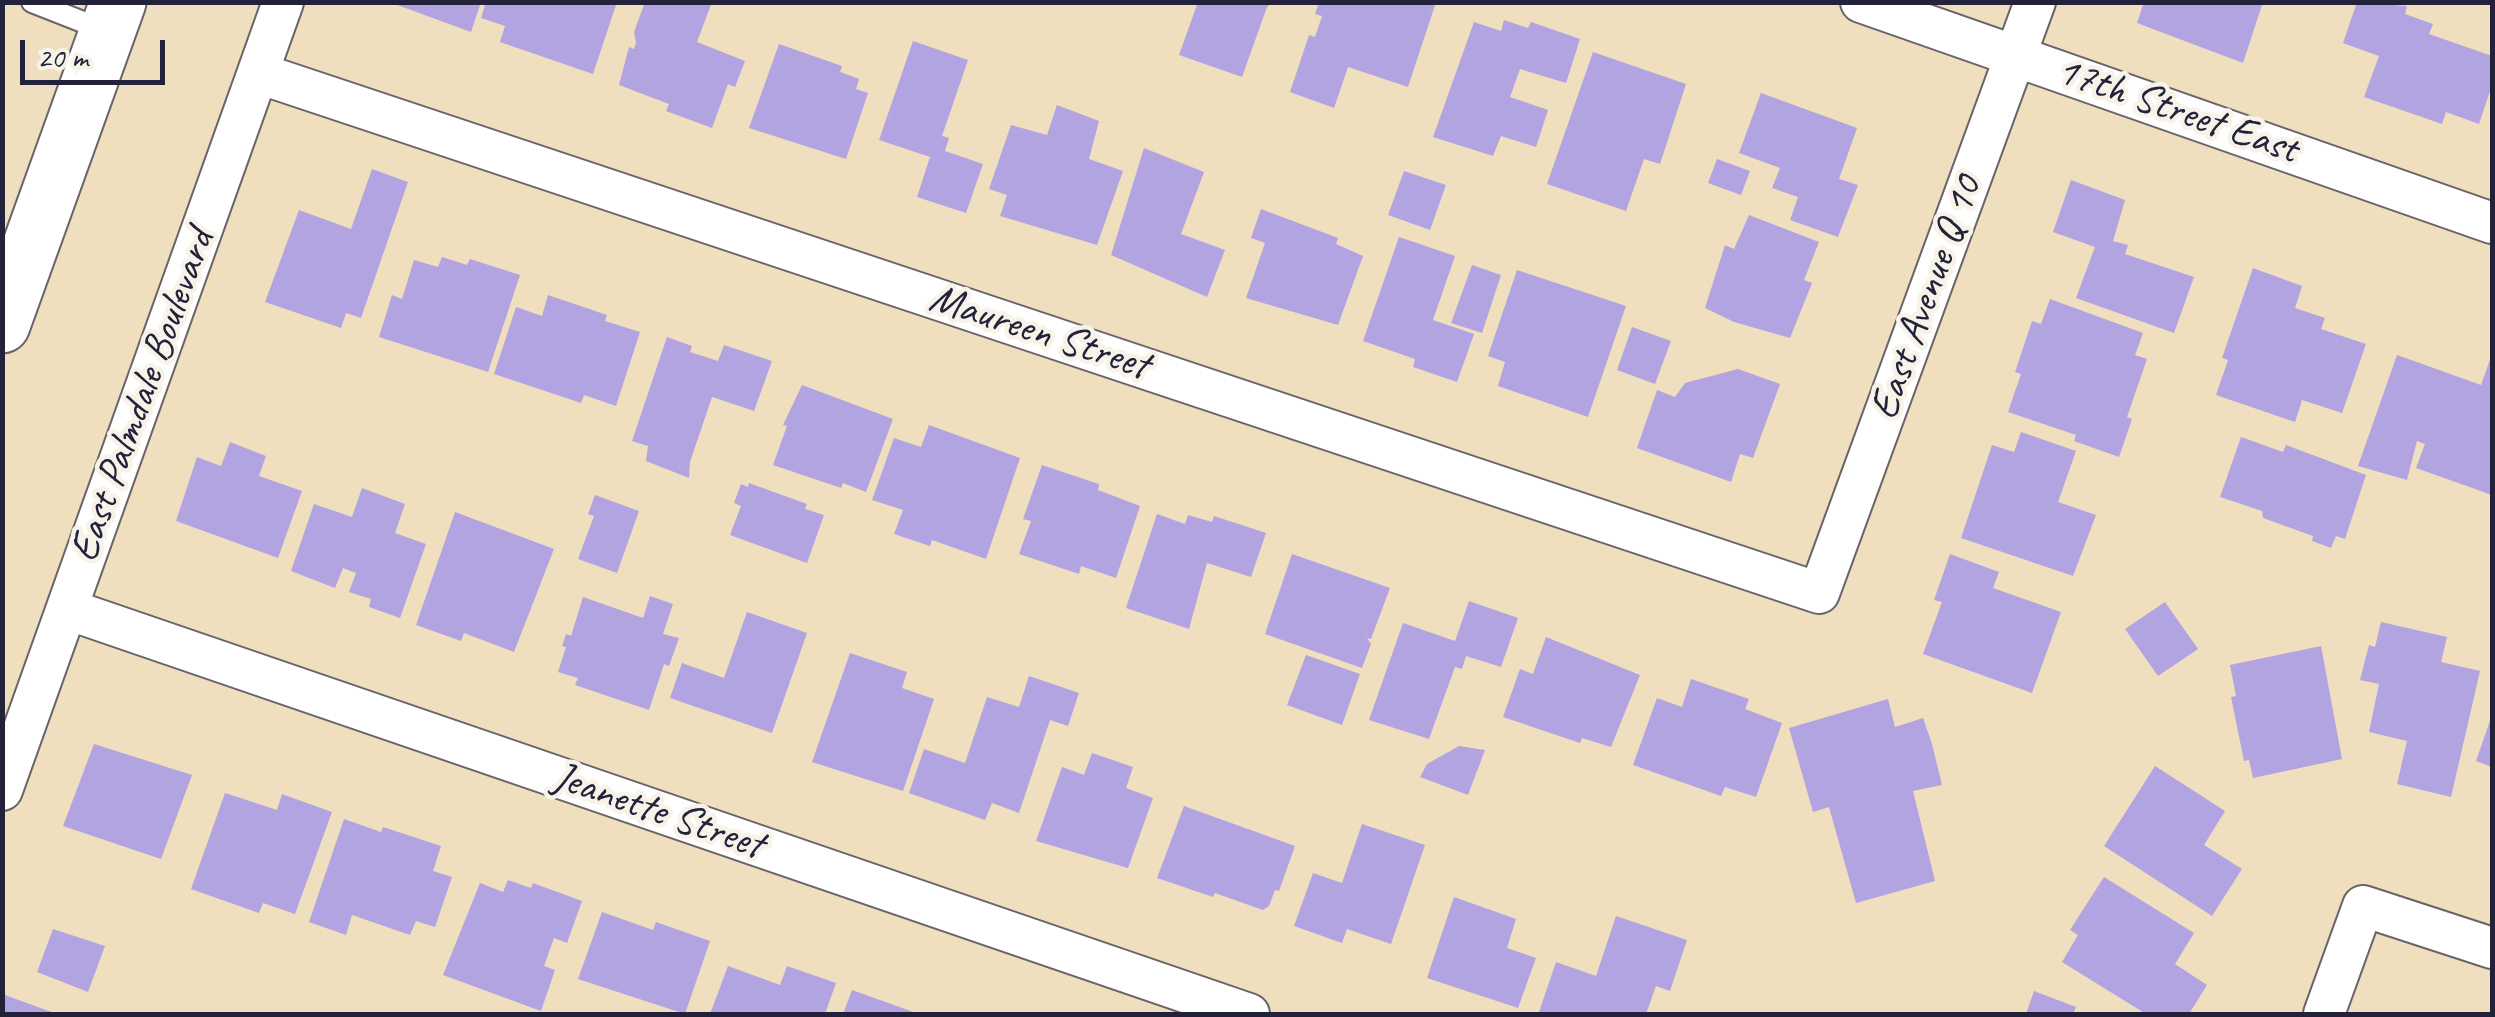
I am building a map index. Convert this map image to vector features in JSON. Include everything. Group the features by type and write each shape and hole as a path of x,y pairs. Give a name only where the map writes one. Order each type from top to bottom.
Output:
{"highway":[{"path":"2,325 113,17"}],"street":[{"name":"East Palmdale Boulevard","path":"2,790 283,2"},
{"name":"17th Street East","path":"1861,2 2492,223"},
{"name":"East Avenue Q 10","path":"1820,593 2035,2"},
{"name":"Maureen Street","path":"258,73 1820,593"},
{"name":"Jeanette Street","path":"67,610 1249,1014"},
{"path":"2324,1014 2363,906 2492,948"}],"lane":[{"path":"32,2 113,17"}],"building":[{"path":"389,2 481,2 471,32"},
{"path":"486,2 617,2 593,74 500,42 505,26 481,18"},
{"path":"645,2 712,2 697,42 745,61 735,87 728,84 712,128 666,111 669,104 619,85 629,47 634,49 636,43 634,32"},
{"path":"1198,2 1273,2 1267,7 1242,77 1179,55"},
{"path":"1319,2 1435,5 1408,87 1348,67 1334,108 1290,92 1309,35 1315,37 1322,16 1315,14"},
{"path":"2144,2 2263,2 2243,63 2137,23"},
{"path":"2357,2 2407,6 2405,14 2433,24 2429,34 2492,56 2492,85 2479,124 2446,112 2442,124 2364,97 2379,56 2343,43"},
{"path":"1504,20 1528,28 1531,22 1580,39 1566,83 1520,69 1510,97 1548,110 1536,147 1501,136 1493,156 1433,137 1474,22 1501,31"},
{"path":"913,41 968,60 942,136 949,138 945,151 983,164 966,213 917,197 930,157 879,140"},
{"path":"779,44 842,66 840,72 859,79 856,89 868,93 846,159 749,128"},
{"path":"1593,52 1686,84 1660,164 1644,159 1626,211 1547,184"},
{"path":"1761,93 1857,128 1839,179 1858,185 1838,237 1790,220 1798,197 1772,188 1780,168 1739,153"},
{"path":"1057,105 1099,121 1089,159 1123,171 1097,245 1000,216 1007,195 989,189 1011,125 1047,135"},
{"path":"1144,148 1204,172 1181,234 1225,250 1207,297 1111,255"},
{"path":"1717,159 1750,171 1741,195 1708,183"},
{"path":"372,169 408,182 361,318 346,313 341,328 265,302 299,210 351,229"},
{"path":"1404,171 1446,185 1430,230 1388,215"},
{"path":"2071,180 2125,200 2113,241 2128,245 2125,254 2194,277 2174,333 2076,298 2095,247 2053,232"},
{"path":"1261,209 1338,238 1336,244 1363,256 1338,325 1246,298 1265,243 1251,238"},
{"path":"1749,215 1819,242 1804,280 1812,283 1790,338 1734,322 1705,308 1725,245 1734,249"},
{"path":"1399,237 1455,256 1433,320 1474,334 1457,382 1413,367 1415,359 1363,341"},
{"path":"442,257 467,265 470,259 520,275 488,372 379,337 392,295 402,299 414,260 438,267"},
{"path":"1472,265 1501,275 1482,333 1451,323"},
{"path":"2253,268 2302,286 2295,308 2325,318 2321,329 2366,344 2342,413 2302,400 2295,422 2216,395 2228,360 2222,358"},
{"path":"1517,270 1626,306 1588,417 1498,386 1505,362 1488,356"},
{"path":"548,295 607,315 605,321 640,332 616,406 584,395 581,403 494,374 516,307 542,316"},
{"path":"2050,299 2143,333 2135,355 2147,359 2127,417 2132,419 2119,457 2074,441 2076,435 2008,412 2021,374 2015,372 2032,321 2041,324"},
{"path":"1632,327 1671,341 1655,384 1617,370"},
{"path":"667,337 692,346 690,352 718,361 724,345 772,361 754,411 712,397 690,462 689,478 646,461 648,446 632,441"},
{"path":"2492,354 2492,495 2416,468 2425,444 2417,441 2407,480 2358,466 2397,355 2481,385"},
{"path":"1738,369 1780,384 1753,458 1740,454 1731,482 1637,448 1657,390 1675,397 1685,383"},
{"path":"802,385 893,419 866,492 843,483 841,488 773,465 787,426 783,425"},
{"path":"929,425 1020,458 986,559 932,540 930,546 894,534 903,510 872,500 894,438 921,447"},
{"path":"2021,432 2076,451 2058,502 2096,515 2073,576 1961,538 1992,445 2014,452"},
{"path":"2241,437 2283,452 2286,445 2366,475 2345,539 2336,536 2331,548 2312,541 2313,536 2263,518 2262,511 2220,497"},
{"path":"230,442 266,456 259,476 302,491 278,558 176,521 197,457 221,466"},
{"path":"1042,465 1099,484 1098,490 1140,506 1116,578 1081,566 1079,574 1019,554 1031,521 1023,519"},
{"path":"749,483 807,504 805,509 824,515 807,563 730,535 741,506 734,503 741,484 748,487"},
{"path":"362,488 405,504 395,533 426,544 400,618 369,607 371,599 349,592 356,573 343,568 335,588 291,571 314,504 352,517"},
{"path":"595,495 639,511 617,573 578,559 594,516 588,514"},
{"path":"455,512 554,549 514,652 464,633 461,641 416,625"},
{"path":"1157,514 1185,524 1188,515 1212,522 1214,516 1266,533 1251,577 1207,563 1189,629 1126,608"},
{"path":"1292,554 1390,588 1371,639 1367,638 1371,644 1362,668 1265,634"},
{"path":"1950,554 1999,572 1993,588 2061,612 2032,693 1923,654 1942,602 1934,600"},
{"path":"650,596 673,604 663,634 679,638 669,666 664,664 649,710 575,685 578,678 558,672 566,634 571,636 583,597 643,618"},
{"path":"1469,601 1518,618 1501,667 1466,656 1462,669 1455,667 1429,739 1369,720 1403,623 1455,641"},
{"path":"2165,602 2198,649 2158,676 2125,629"},
{"path":"747,612 807,633 772,733 670,698 682,663 724,678"},
{"path":"2381,622 2447,637 2441,662 2480,671 2451,797 2397,784 2407,741 2369,732 2379,684 2360,680 2369,645 2375,647"},
{"path":"1546,637 1640,675 1611,747 1582,738 1580,743 1503,717 1520,669 1533,674"},
{"path":"2321,646 2342,759 2253,778 2249,760 2244,761 2231,697 2236,696 2230,665"},
{"path":"850,653 907,672 902,688 934,699 903,791 812,762"},
{"path":"1306,655 1360,674 1342,725 1287,705"},
{"path":"1029,676 1079,693 1068,726 1050,720 1019,813 992,803 985,820 909,793 924,749 965,763 987,697 1019,707"},
{"path":"1691,679 1749,699 1745,709 1782,723 1756,797 1725,787 1721,796 1633,765 1657,698 1682,707"},
{"path":"1888,699 1895,727 1923,718 1932,744 1942,785 1913,791 1935,881 1856,903 1829,807 1813,812 1789,728"},
{"path":"2492,715 2492,767 2476,761"},
{"path":"94,744 192,775 161,859 63,826"},
{"path":"1459,746 1485,750 1468,795 1420,777 1427,764"},
{"path":"1092,753 1133,767 1126,788 1153,798 1128,868 1036,841 1062,767 1084,775"},
{"path":"2155,766 2225,811 2204,845 2242,869 2212,916 2104,846"},
{"path":"225,793 277,810 282,794 332,812 295,914 263,903 259,913 191,889"},
{"path":"1184,806 1295,846 1279,891 1275,890 1269,906 1263,910 1157,878"},
{"path":"344,819 441,846 433,871 452,877 435,927 416,921 410,935 352,915 346,935 309,922"},
{"path":"1362,824 1425,845 1391,944 1347,929 1342,943 1294,926 1313,873 1342,883"},
{"path":"2104,877 2194,933 2175,964 2207,985 2189,1014 2146,1014 2062,962 2078,935 2070,930"},
{"path":"508,880 531,888 533,883 582,901 567,943 554,938 544,966 555,970 541,1011 443,975 480,883 503,892"},
{"path":"1454,897 1516,919 1507,948 1536,958 1518,1008 1427,978"},
{"path":"602,912 653,930 656,922 710,941 685,1014 578,979"},
{"path":"1616,916 1687,940 1670,991 1656,986 1646,1014 1539,1012 1556,962 1596,976"},
{"path":"53,929 105,946 88,992 37,972"},
{"path":"728,966 780,985 787,966 836,983 825,1014 710,1014"},
{"path":"852,990 919,1014 843,1014"},
{"path":"2034,991 2076,1007 2073,1014 2026,1014"},
{"path":"5,995 57,1014 2,1014"}]}
